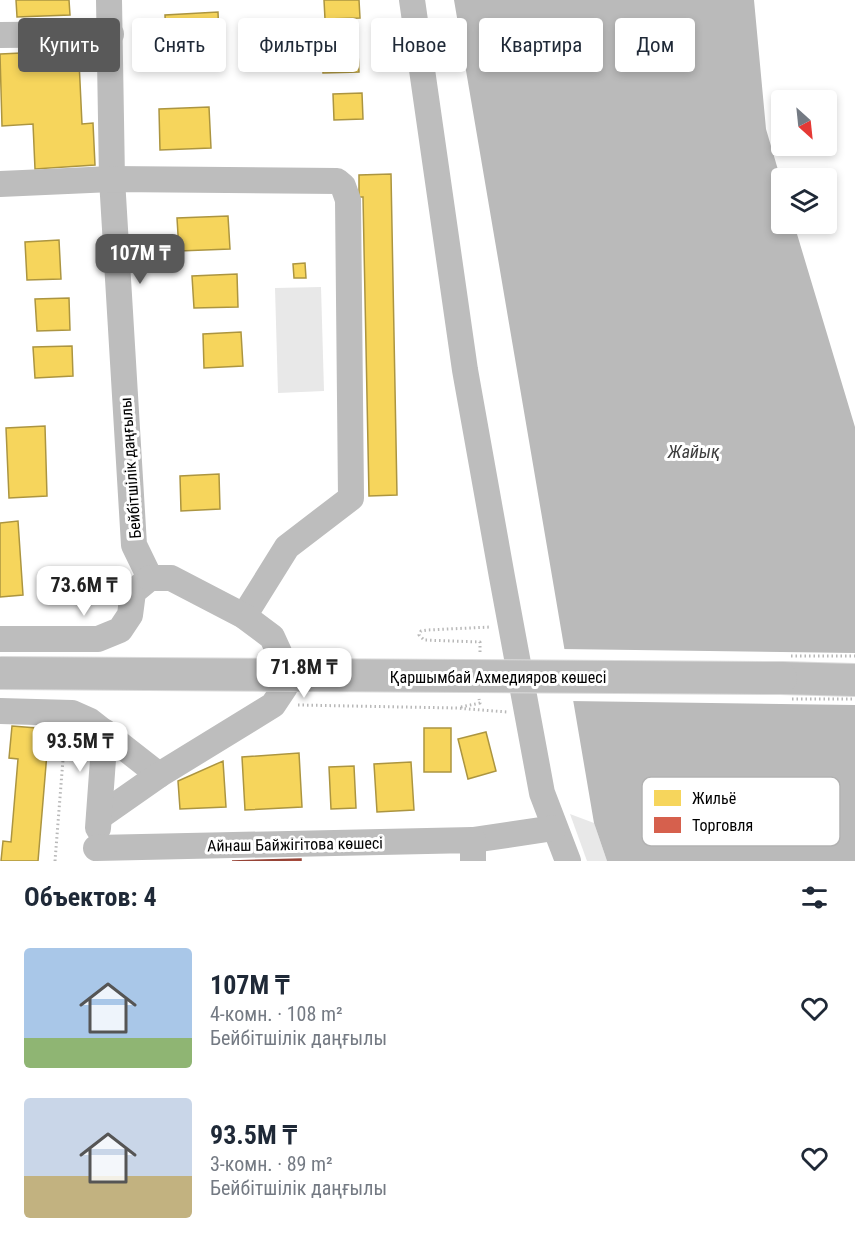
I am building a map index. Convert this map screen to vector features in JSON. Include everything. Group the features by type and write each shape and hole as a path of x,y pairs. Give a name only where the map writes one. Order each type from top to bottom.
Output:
{"main road":[{"name":"Қаршымбай Ахмедияров көшесі","path":"0,673 855,680"}],"street":[{"name":"Бейбітшілік даңғылы","path":"109,0 110,18"},
{"path":"412,0 465,369 511,626 542,793 568,861"},
{"path":"0,35 18,35"},
{"name":"Бейбітшілік даңғылы","path":"111,72 112,179 134,545 150,578"},
{"path":"0,184 112,179 337,181 343,186 348,200 351,498 287,547 244,616"},
{"path":"0,639 98,639 120,630 130,615 133,592 150,578 171,578 244,616 272,637 283,661 285,687 273,705 159,775 99,817"},
{"path":"0,711 66,713 90,721 159,775"},
{"path":"95,855 105,732"},
{"name":"Айнаш Байжігітова көшесі","path":"95,855 473,850 554,828"}],"path":[{"path":"480,652 480,642 424,640 419,635 427,630 511,626"},
{"path":"456,708 480,703"},
{"path":"273,705 456,708 527,714"},
{"path":"55,861 66,713"}],"shaded area":[{"path":"321,287 324,391 278,393 275,288"},
{"path":"570,814 594,823 607,861 587,861"}],"water":[{"name":"Жайық","path":"454,0 754,0 766,129 771,146 771,156 774,156 777,168 771,168 771,234 797,234 855,427 855,861 607,861 594,823 466,72 467,18 457,18"}],"pier":[{"path":"561,649 855,653 855,705 570,701"}],"building: Жильё":[{"path":"16,0 69,0 70,15 17,17"},
{"path":"324,0 359,0 360,18 325,18"},
{"path":"218,12 218,18 165,18 165,15"},
{"path":"18,53 18,72 80,72 82,124 93,123 95,165 35,169 33,124 2,126 0,54"},
{"path":"362,93 363,119 334,120 333,94"},
{"path":"209,107 211,148 160,150 159,109"},
{"path":"391,174 397,495 369,496 363,197 359,197 359,175"},
{"path":"228,216 230,249 179,251 177,218"},
{"path":"59,240 61,279 27,280 25,242"},
{"path":"305,263 306,278 294,278 293,264"},
{"path":"237,274 238,307 194,308 192,276"},
{"path":"69,298 70,330 37,331 35,299"},
{"path":"241,332 243,366 204,368 203,334"},
{"path":"72,346 73,376 35,378 33,347"},
{"path":"45,426 47,496 9,498 6,428"},
{"path":"219,474 220,509 181,511 180,476"},
{"path":"18,521 23,595 0,597 0,523"},
{"path":"12,726 49,729 38,861 1,861 3,841 11,842 18,759 9,758"},
{"path":"424,728 451,728 451,772 424,772"},
{"path":"486,732 496,771 468,779 458,739"},
{"path":"299,753 302,807 245,810 242,757"},
{"path":"223,761 226,807 180,809 178,781"},
{"path":"411,762 414,810 377,812 374,764"},
{"path":"354,766 356,808 331,809 329,767"}],"building: Торговля":[{"path":"301,859 301,861 232,861"}]}
